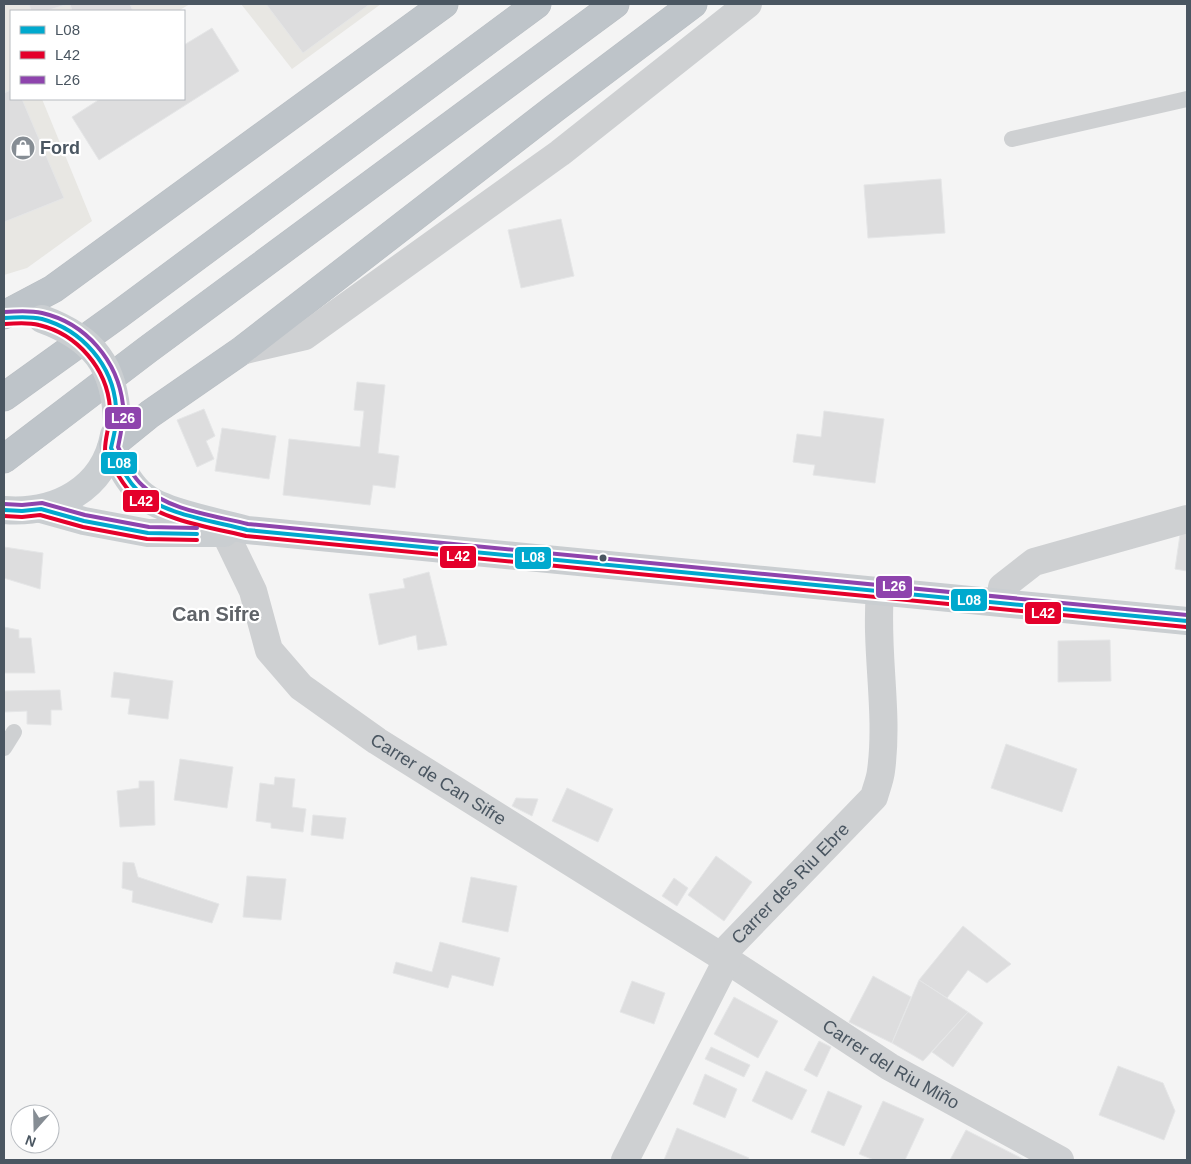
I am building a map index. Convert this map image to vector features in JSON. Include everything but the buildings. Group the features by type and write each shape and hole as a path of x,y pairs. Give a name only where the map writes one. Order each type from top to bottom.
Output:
{"highway":[{"path":"4,316 53,288 444,4"},
{"path":"4,397 538,4"},
{"path":"4,460 163,338 615,4"},
{"path":"114,438 241,351 555,108 693,4"}],"main road":[{"path":"4,316 42,319 64,327 83,339 98,356 110,376 116,398 114,438 103,466 91,481 76,494 59,504 41,509 4,510"},
{"path":"114,438 128,477 143,496 160,505 236,532"},
{"path":"41,509 84,521 148,533 236,532 1187,621"}],"street":[{"path":"241,351 305,336 560,153 748,4"},
{"path":"1000,602 1002,587 1034,562 1187,519"},
{"name":"Carrer de Can Sifre","path":"236,532 269,650 301,687 377,741 727,960"},
{"name":"Carrer des Riu Ebre","path":"625,1160 727,960 729,947 874,797 881,772 884,721 878,614 880,592"},
{"name":"Carrer del Riu Miño","path":"727,960 890,1067 1060,1160"}],"lane":[{"path":"1012,139 1187,99"},
{"path":"4,748 14,732"}],"shaded area":[{"path":"4,4 190,4 180,10 10,10 10,100 42,100 92,221 27,268 4,275"},
{"path":"241,4 381,4 292,69"}],"transit line":[{"name":"L26","path":"4,312 33,311 42,313 73,325 86,335 107,359 120,389 123,416 118,447 132,473 143,486 165,501 207,515 248,524 1187,615"},
{"name":"L08","path":"4,318 28,317 57,324 70,331 93,351 109,377 114,392 116,412 111,448 123,471 138,491 149,499 175,512 205,520 247,530 1187,621"},
{"name":"L42","path":"5,324 31,323 53,330 66,336 88,355 103,379 108,393 110,414 105,450 121,480 129,491 145,504 157,511 187,522 246,536 1186,627"},
{"name":"L26","path":"4,504 42,503 85,515 149,527 197,528"},
{"name":"L08","path":"4,510 41,509 84,521 148,533 197,534"},
{"name":"L42","path":"4,516 40,515 83,527 147,539 197,540"}],"place":[{"name":"Ford","path":"23,148"}],"district":[{"name":"Can Sifre","path":"216,614"}]}
